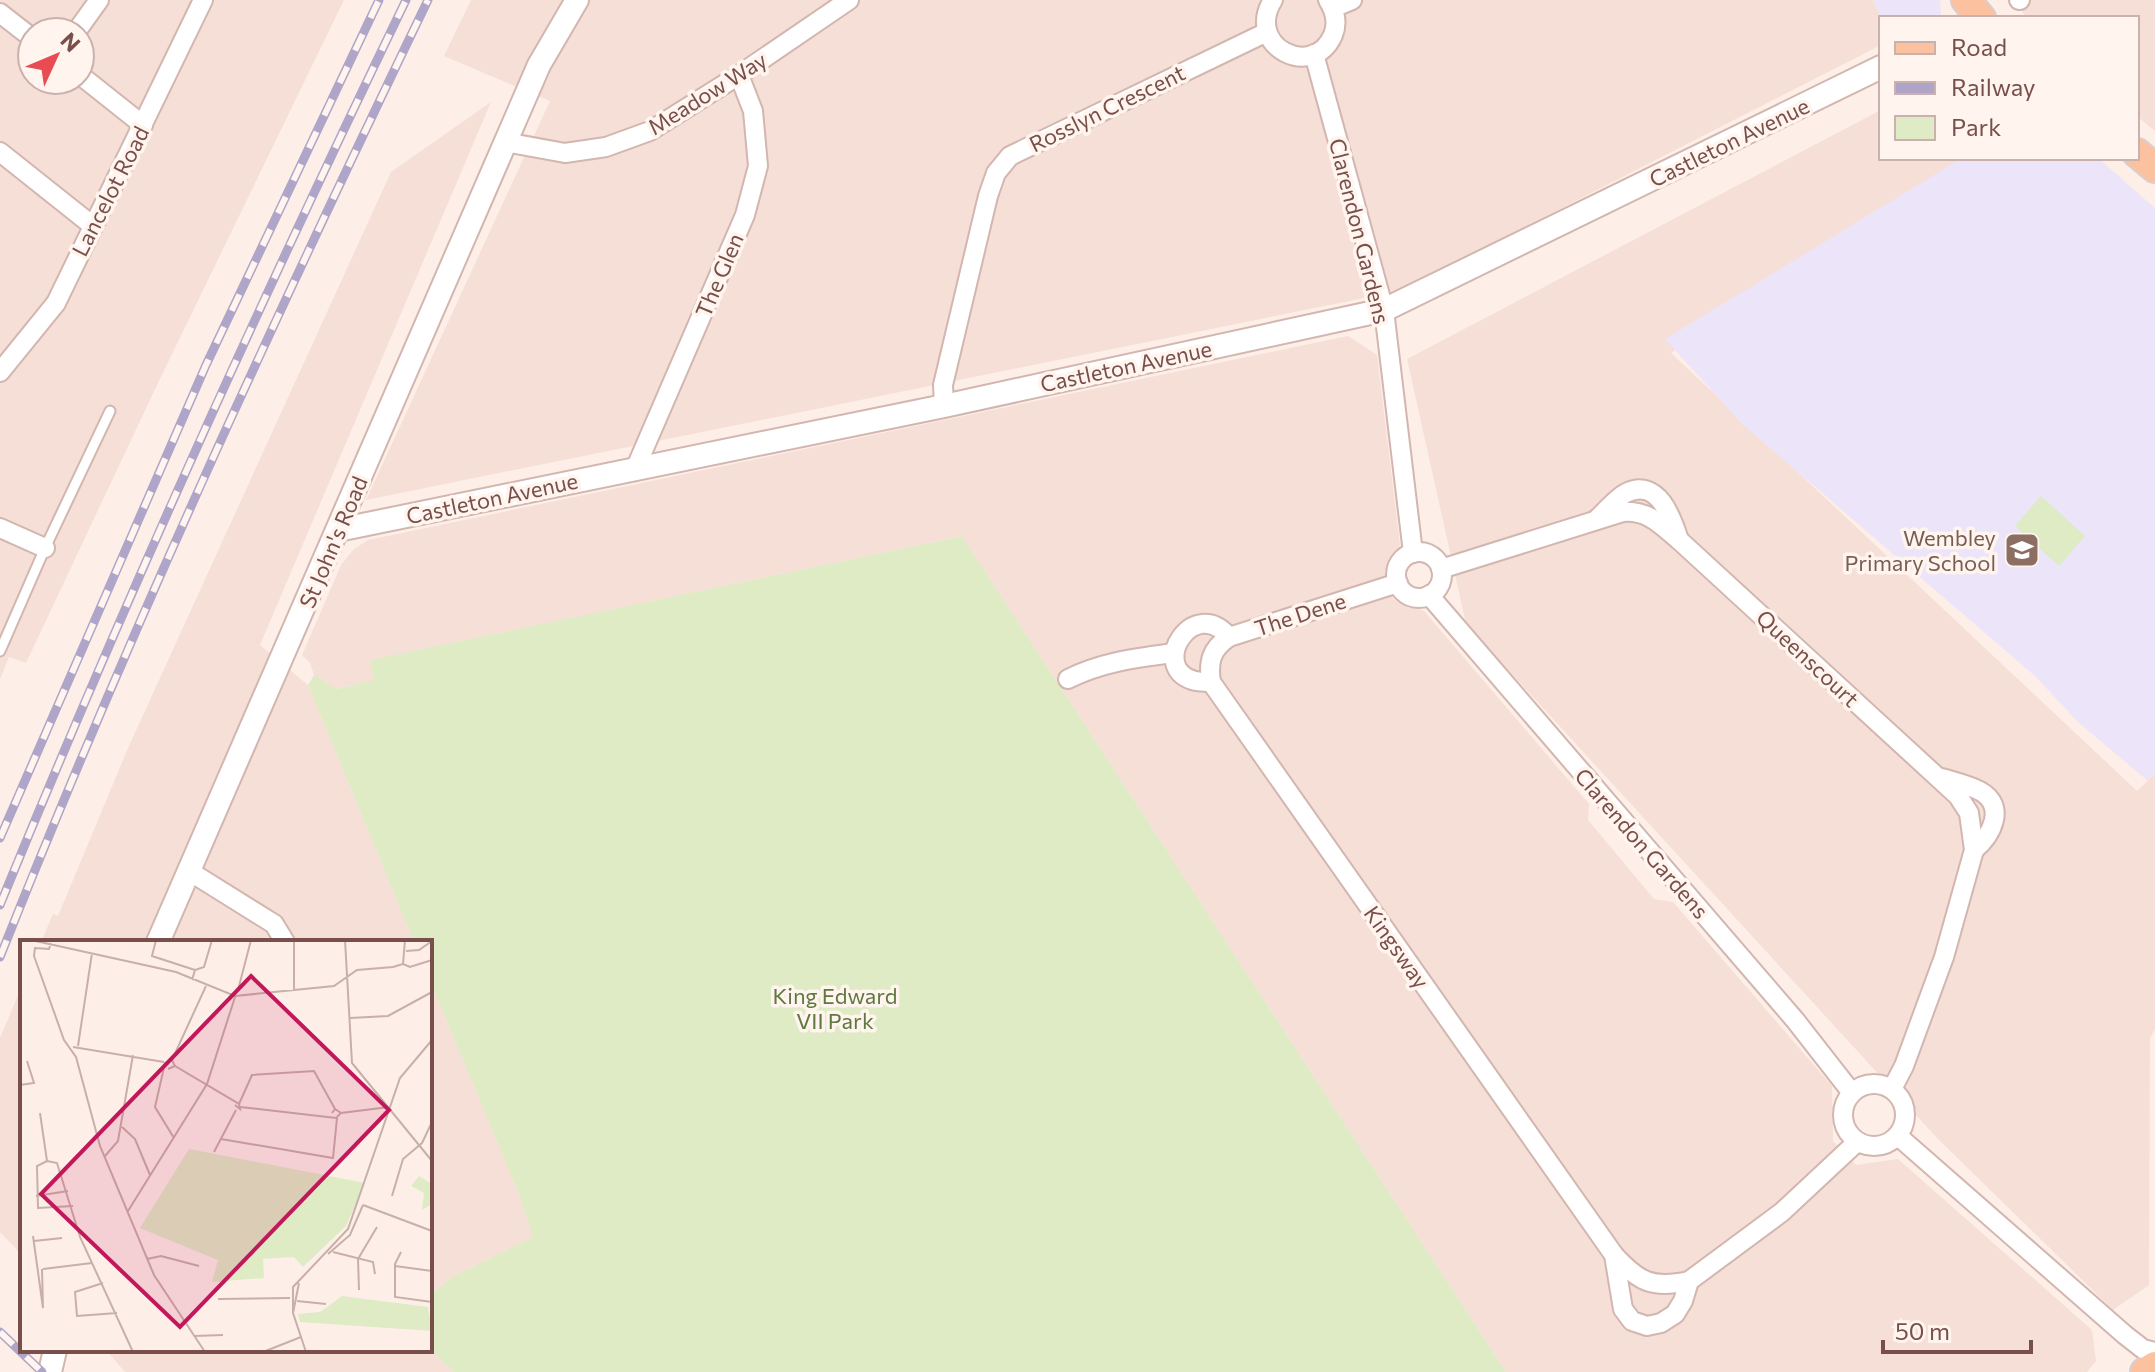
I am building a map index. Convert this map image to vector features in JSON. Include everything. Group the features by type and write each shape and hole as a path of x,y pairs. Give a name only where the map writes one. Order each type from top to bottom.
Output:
{"main road":[{"path":"2139,155 2155,168"},
{"path":"2145,1372 2155,1366"}],"street":[{"name":"Lancelot Road","path":"0,372 56,303 203,0"},
{"name":"St John's Road","path":"159,940 539,65 577,0"},
{"name":"Meadow Way","path":"505,142 565,153 606,147 650,131 849,0"},
{"path":"1273,0 1265,19 1267,32 1279,49 1302,57 1314,54 1329,43 1335,32 1331,4 1352,0"},
{"path":"0,13 16,26"},
{"name":"Rosslyn Crescent","path":"944,406 943,385 988,196 996,173 1010,156 1267,32"},
{"name":"Clarendon Gardens","path":"1314,54 1384,310 1413,553"},
{"name":"Castleton Avenue","path":"338,530 944,406 1384,310 1876,70"},
{"name":"The Glen","path":"636,467 748,202 758,166 753,111 739,75"},
{"path":"96,88 143,125"},
{"path":"0,152 93,226"},
{"name":"Queenscourt","path":"1441,569 1623,512 1647,514 1958,796 1969,813 1974,850 1944,957 1904,1066 1892,1089"},
{"path":"0,528 45,548"},
{"path":"1413,553 1428,554 1441,569 1439,585 1429,595 1419,598 1404,592 1398,583 1397,567 1401,560 1413,553"},
{"name":"The Dene","path":"1173,653 1180,636 1194,625 1222,629 1229,637 1398,583"},
{"name":"Clarendon Gardens","path":"1429,595 1795,1020 1852,1093"},
{"path":"1068,679 1112,662 1173,653 1177,667 1190,680 1211,682 1208,663 1217,645 1229,637"},
{"name":"Kingsway","path":"1211,682 1614,1255 1635,1277 1657,1284 1689,1281 1782,1212 1857,1142"},
{"name":"Queenscourt","path":"1937,777 1984,793 1995,807 1994,824 1986,840 1974,850"},
{"path":"189,871 274,924 284,940"},
{"path":"1872,1084 1892,1089 1904,1107 1903,1127 1898,1136 1879,1147 1857,1142 1844,1124 1845,1102 1852,1093 1861,1086 1872,1084"},
{"path":"1898,1136 2125,1335 2143,1349 2155,1352"},
{"name":"Kingsway","path":"1614,1255 1623,1309 1632,1321 1647,1326 1661,1323 1675,1314 1689,1281"},
{"path":"50,1372 55,1352"}],"lane":[{"path":"0,651 110,411"}],"shaded area":[{"path":"0,0 344,0 26,663 9,657 0,679"},
{"path":"471,0 1873,0 1880,16 1879,46 1399,291 366,500 550,101 444,56"},
{"path":"1873,0 1940,0 1941,16 1880,16"},
{"path":"2016,0 2155,0 2155,131 2139,118 2139,16 2025,16"},
{"path":"491,102 260,645 308,685 413,940 42,940 53,914 58,916 128,748 391,172"},
{"path":"1879,111 1879,160 1981,160 1671,353 2137,791 2155,774 2155,1029 2150,1038 2149,1285 2113,1310 1938,1139 1466,624 1407,359"},
{"name":"Wembley Primary School","path":"1959,160 2100,160 2155,208 2155,773 2148,781 2079,723 2035,676 1742,424 1665,339"},
{"path":"1348,336 1377,355 1400,545 1385,572 1393,599 1424,611 1589,804 1588,820 1654,899 1673,902 1832,1086 1833,1141 1856,1165 1898,1159 2092,1330 2096,1361 2087,1372 1506,1372 962,536 371,660 375,680 336,689 314,675 310,663 302,655 341,565 354,549 368,540"},
{"path":"432,986 520,1197 533,1237 452,1277 432,1293"},
{"path":"20,991 20,1253 0,1232 0,1038"},
{"path":"108,1352 432,1352 454,1372 125,1372"}],"green space":[{"path":"2041,496 2085,536 2059,566 2015,526"},
{"name":"King Edward VII Park","path":"962,536 1506,1372 454,1372 432,1352 432,1293 452,1277 533,1237 520,1197 432,986 432,940 413,940 308,685 314,675 337,689 374,680 370,660"}],"railway":[{"path":"0,838 206,365 379,0"},
{"path":"0,905 96,676 196,450 406,0"},
{"path":"0,957 100,715 205,475 428,0"},
{"path":"0,1332 20,1351"},
{"path":"21,1352 42,1372"}],"place":[{"name":"Wembley Primary School","path":"2022,550"}]}
